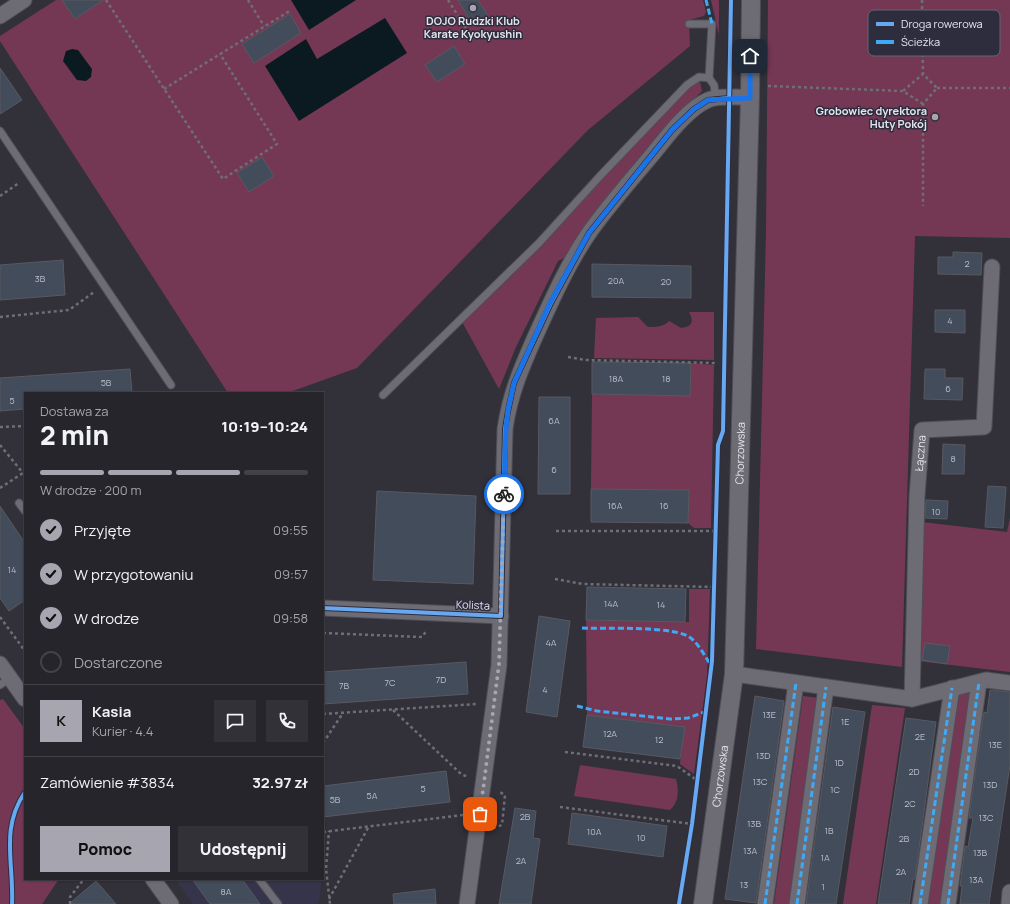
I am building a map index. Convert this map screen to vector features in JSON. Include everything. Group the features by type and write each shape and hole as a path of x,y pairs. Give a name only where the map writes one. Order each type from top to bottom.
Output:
{"street":[{"path":"0,16 24,0"},
{"name":"Chorzowska","path":"703,904 734,674 750,98 750,0"},
{"name":"Kolista","path":"467,904 499,664 502,616 506,429 508,410 514,383 550,303 589,233 672,130 694,109 708,100 750,98"},
{"name":"Łączna","path":"912,699 916,496 922,430 984,427 992,267"},
{"name":"Kolista","path":"324,608 502,616"},
{"path":"0,664 5,681 24,698"},
{"path":"734,674 912,699 986,680 1010,683"},
{"path":"948,904 979,682"},
{"path":"765,904 796,683"},
{"path":"797,904 826,687"},
{"path":"920,904 952,688"},
{"path":"154,880 172,904"},
{"path":"1009,904 1010,892"}],"lane":[{"path":"689,24 712,24 709,78 714,85 716,99"},
{"path":"383,395 539,244 687,85 699,77 709,78"},
{"path":"0,131 171,385"},
{"path":"19,503 24,510"},
{"path":"260,880 278,904"}],"path":[{"path":"106,0 223,178 278,144 220,54"},
{"path":"248,0 264,26"},
{"path":"448,0 467,30"},
{"path":"922,0 922,10"},
{"path":"164,89 291,10"},
{"path":"923,56 923,74 937,88 1010,88"},
{"path":"903,91 923,74"},
{"path":"766,86 903,91 923,104"},
{"path":"923,206 923,104 937,88"},
{"path":"0,196 23,180"},
{"path":"0,317 69,310 96,290"},
{"path":"568,358 584,360 717,363"},
{"path":"0,428 24,426"},
{"path":"0,445 24,474 0,488"},
{"path":"556,531 716,531"},
{"path":"555,578 582,584 715,587"},
{"path":"0,617 24,650"},
{"path":"324,633 422,637 431,624"},
{"path":"324,714 470,705"},
{"path":"392,710 461,774 474,780"},
{"path":"324,742 344,713"},
{"path":"564,752 677,766 698,781"},
{"path":"489,829 502,825 505,795 494,788"},
{"path":"560,807 692,824"},
{"path":"324,832 457,815"},
{"path":"329,899 370,826"},
{"path":"329,831 326,869 330,904"},
{"path":"70,904 70,897 83,880"}],"shaded area":[{"path":"56,0 703,0 706,12 704,16 689,20 690,46 588,130 357,368 290,392 227,392 0,41 0,36"},
{"path":"291,0 356,0 309,30"},
{"path":"711,0 719,0 719,35"},
{"path":"768,0 1010,0 1010,238 915,236 902,667 756,649 766,233"},
{"path":"385,18 407,53 299,121 265,66 306,39 317,59"},
{"path":"72,49 78,50 92,69 91,77 86,81 77,80 63,61 66,51"},
{"path":"699,77 702,91 677,117 566,257 558,261 516,347 499,389 461,320"},
{"path":"689,312 714,312 714,360 594,358 596,318 638,317 648,327 662,326 669,321 681,328 690,325 692,321"},
{"path":"691,363 714,365 711,528 694,528 688,523 689,490 591,489 592,394 690,396"},
{"path":"1010,518 1010,672 918,661 922,522 1007,532"},
{"path":"689,589 710,589 707,676 694,774 680,764 684,727 587,715 586,620 689,622"},
{"path":"979,682 948,904 920,904 952,688"},
{"path":"803,696 820,698 791,904 774,904"},
{"path":"3,699 24,728 24,880 58,880 42,904 0,904 0,700"},
{"path":"872,705 905,708 876,904 843,904"},
{"path":"580,765 676,779 678,787 677,800 670,810 574,796"},
{"path":"176,880 322,880 319,902 316,904 193,904"}],"building":[{"path":"62,0 103,0 75,19"},
{"name":"DOJO Rudzki Klub Karate Kyokyushin","path":"458,0 478,0 488,16 473,25"},
{"path":"290,14 301,33 254,63 242,44"},
{"path":"454,46 465,64 437,82 425,65"},
{"path":"0,68 22,100 0,114"},
{"path":"262,157 274,176 249,192 237,173"},
{"path":"953,252 982,253 981,275 938,274 938,257 953,257"},
{"path":"63,260 65,295 0,300 0,265"},
{"path":"592,264 691,266 691,298 592,297"},
{"path":"935,310 965,310 965,333 935,332"},
{"path":"592,362 691,363 690,396 592,394"},
{"path":"130,369 132,392 24,392 24,409 0,411 0,378"},
{"path":"925,369 945,369 945,378 963,378 962,400 924,399"},
{"path":"539,397 570,397 570,494 538,494"},
{"path":"943,444 965,445 964,474 942,474"},
{"path":"988,486 1006,487 1003,528 985,527"},
{"path":"591,489 689,490 688,523 591,522"},
{"path":"377,491 476,496 473,584 373,580"},
{"path":"926,500 948,501 947,519 925,518"},
{"path":"0,506 24,542 24,601 9,611 0,598"},
{"path":"587,587 686,589 685,622 586,620"},
{"path":"539,616 570,621 557,717 526,712"},
{"path":"925,643 950,646 947,664 922,660"},
{"path":"466,662 468,694 324,704 324,672"},
{"path":"990,690 1010,692 1010,765 989,904 960,904 962,886 960,886 965,846 968,847 973,818 969,818 977,759 984,712 987,713"},
{"path":"755,696 784,701 756,903 725,899"},
{"path":"833,707 865,712 836,904 806,904"},
{"path":"587,715 685,727 680,759 583,747"},
{"path":"906,718 936,722 915,879 913,879 909,904 878,904"},
{"path":"446,771 450,802 324,817 324,786"},
{"path":"515,808 536,811 533,838 540,839 531,904 499,904"},
{"path":"572,813 667,826 663,857 568,844"},
{"path":"193,880 243,880 260,904 210,904"},
{"path":"96,881 116,904 69,904"},
{"path":"435,889 436,904 394,904 393,894"}],"marked path":[{"path":"706,0 712,24"},
{"path":"582,628 657,630 684,635 692,639 698,645 712,667"},
{"path":"948,904 979,682"},
{"path":"765,904 796,683"},
{"path":"797,904 826,687"},
{"path":"920,904 952,688"},
{"path":"577,706 597,711 670,719 688,718 707,711"}],"cycle path":[{"path":"679,904 692,824 712,661 718,445 723,431 731,0"},
{"path":"324,608 501,616 505,429 514,383 551,303 589,233 672,130 694,109 708,100 729,98"},
{"path":"12,904 10,833 17,806 24,794"}],"way so far":[{"path":"480,814 499,664 502,616 504,494"}],"place":[{"name":"DOJO Rudzki Klub Karate Kyokyushin","path":"473,8"},
{"name":"Grobowiec dyrektora Huty Pokój","path":"935,117"}],"route":[{"path":"504,494 506,429 508,410 514,383 550,303 572,262 589,233 632,179 672,130 694,109 708,100 750,98 750,56"}]}
